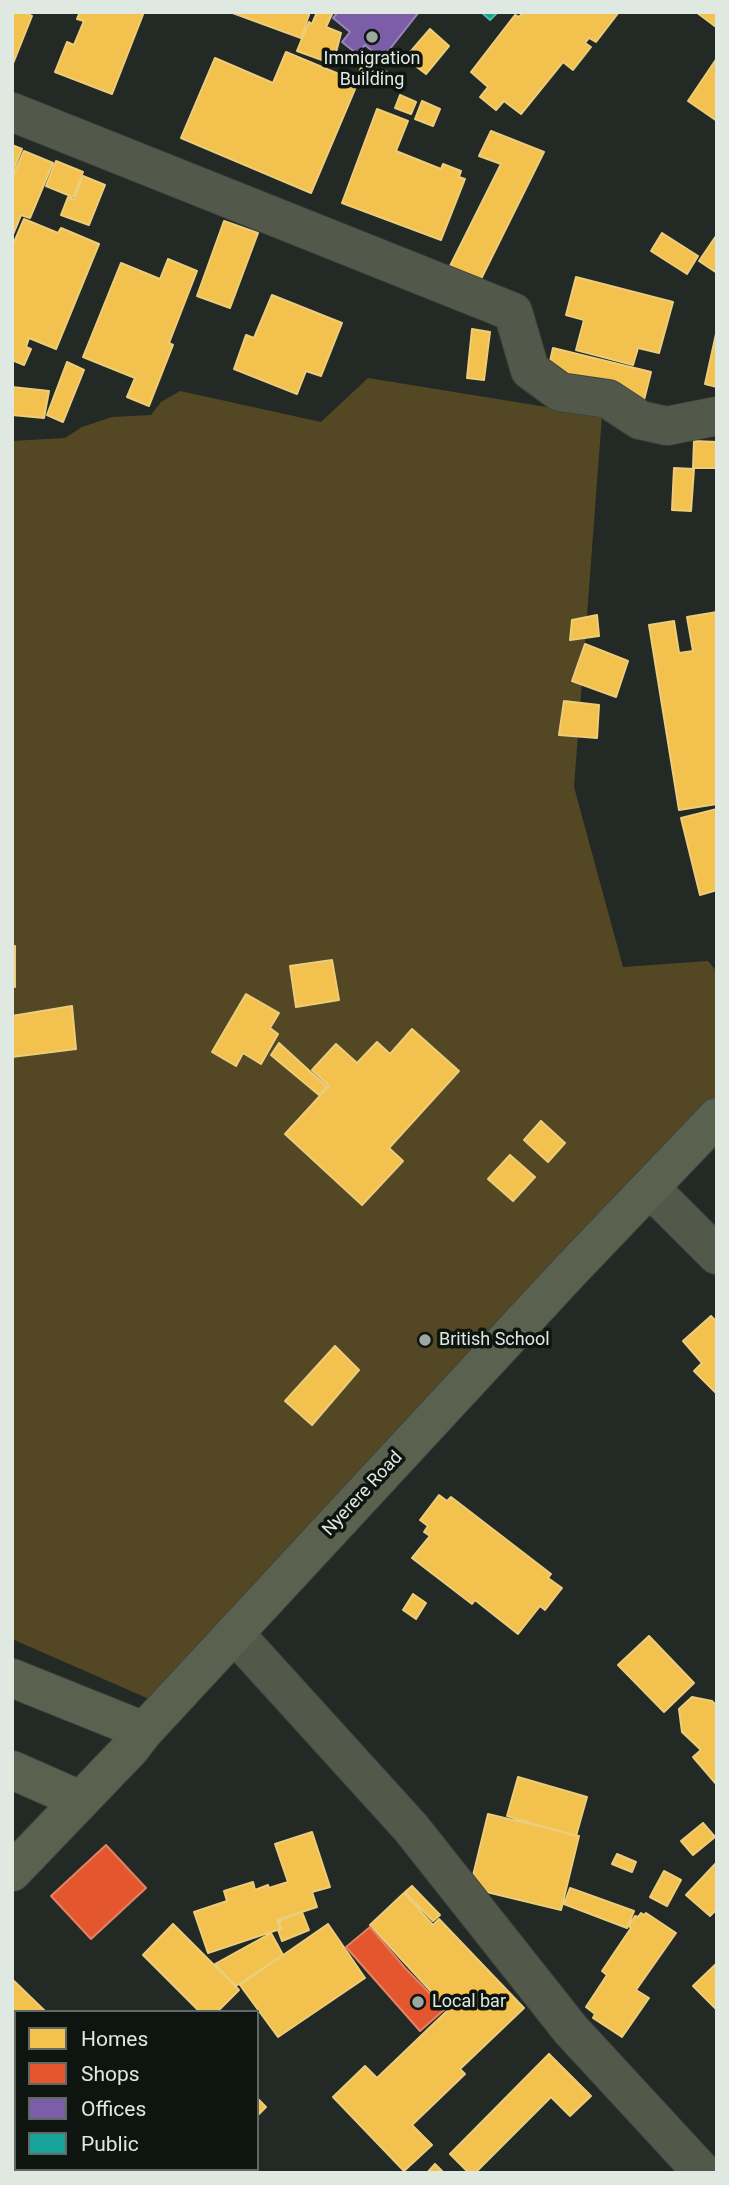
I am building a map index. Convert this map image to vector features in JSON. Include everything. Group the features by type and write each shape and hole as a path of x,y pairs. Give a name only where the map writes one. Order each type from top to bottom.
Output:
{"main road":[{"name":"Nyerere Road","path":"12,1872 130,1749 569,1272 717,1117"},
{"path":"12,1678 144,1731"},
{"path":"12,1770 80,1800"}],"street":[{"path":"12,112 513,312 530,370 560,392 608,400 640,420 667,426 717,416"},
{"path":"650,1188 717,1255"},
{"path":"234,1633 411,1828 571,2030 703,2173"}],"shaded area":[{"path":"368,378 602,416 574,787 623,967 708,961 717,972 717,1103 156,1702 12,1639 12,441 65,438 82,427 112,417 151,415 161,402 180,391 321,422"}],"building: Homes":[{"path":"12,12 23,12 32,16 12,66"},
{"path":"80,12 144,12 112,94 55,72 67,42 74,45 84,21 77,19"},
{"path":"230,12 310,12 301,38"},
{"path":"317,12 333,12 326,27 341,33 333,64 297,51 309,22 312,24"},
{"path":"523,12 619,12 596,42 589,38 585,43 591,47 573,70 563,62 521,114 504,101 496,110 480,97 488,87 471,72 515,15 519,17"},
{"path":"696,12 717,12 716,27"},
{"path":"430,29 449,46 426,74 405,58"},
{"path":"286,52 358,82 311,193 181,138 215,58 273,83"},
{"path":"717,58 717,121 688,101"},
{"path":"361,67 387,72 381,86 358,78"},
{"path":"400,95 416,102 411,114 395,108"},
{"path":"422,101 440,109 433,126 415,119"},
{"path":"377,109 408,121 396,151 441,169 443,164 461,171 459,177 465,179 441,240 342,203"},
{"path":"491,131 544,152 479,283 448,270 501,164 479,156"},
{"path":"12,145 22,149 12,173"},
{"path":"24,151 53,163 30,218 21,215 12,237 12,178"},
{"path":"56,161 83,172 73,197 46,186"},
{"path":"83,176 105,185 89,225 61,215 68,197 74,200"},
{"path":"24,219 58,233 61,228 99,244 56,349 29,338 26,347 31,349 24,365 12,360 12,247"},
{"path":"224,221 258,233 230,308 197,296"},
{"path":"662,233 698,256 687,274 651,251"},
{"path":"717,237 717,273 699,261"},
{"path":"168,259 197,271 169,343 173,345 149,406 127,397 135,378 83,357 121,263 160,279"},
{"path":"576,277 673,302 659,353 638,348 633,365 576,350 584,320 566,315"},
{"path":"272,295 342,323 321,376 306,371 297,394 234,369 246,335 254,338"},
{"path":"472,329 490,332 484,380 467,378"},
{"path":"717,334 717,387 705,384"},
{"path":"553,348 651,372 643,404 546,379"},
{"path":"67,362 84,370 63,422 47,415"},
{"path":"12,387 49,391 44,418 12,415"},
{"path":"694,441 717,442 717,468 693,468"},
{"path":"674,468 694,469 691,511 672,510"},
{"path":"717,612 717,804 679,810 649,625 674,621 679,653 693,651 687,617"},
{"path":"597,615 599,636 570,640 572,620"},
{"path":"585,644 628,661 616,697 572,681"},
{"path":"564,701 599,705 597,738 559,735"},
{"path":"717,809 717,890 700,895 681,818"},
{"path":"12,946 15,946 15,987 12,987"},
{"path":"332,960 339,1000 296,1007 290,966"},
{"path":"246,994 279,1013 270,1028 278,1034 261,1064 243,1053 236,1066 212,1052"},
{"path":"72,1006 76,1049 12,1057 12,1016"},
{"path":"412,1029 459,1071 389,1148 403,1161 362,1205 285,1134 329,1086 312,1070 336,1044 357,1063 377,1042 390,1054"},
{"path":"279,1043 327,1087 319,1095 271,1055"},
{"path":"541,1121 565,1143 548,1162 524,1140"},
{"path":"510,1155 535,1177 513,1201 488,1179"},
{"path":"711,1316 717,1322 717,1394 694,1371 702,1363 683,1341"},
{"path":"335,1346 359,1370 312,1425 285,1401"},
{"path":"439,1495 447,1501 451,1497 551,1574 548,1578 562,1588 545,1610 540,1606 518,1634 475,1600 472,1604 412,1558 430,1536 424,1532 428,1526 420,1520"},
{"path":"413,1594 426,1603 416,1619 403,1610"},
{"path":"649,1636 694,1683 664,1712 618,1665"},
{"path":"692,1697 712,1701 717,1706 717,1785 693,1757 701,1750 682,1732 679,1709"},
{"path":"518,1777 587,1797 576,1836 507,1816"},
{"path":"488,1814 579,1836 561,1910 470,1888"},
{"path":"703,1823 715,1837 693,1855 681,1841"},
{"path":"312,1832 330,1887 312,1892 317,1907 277,1920 280,1929 208,1953 194,1912 227,1901 224,1891 253,1882 255,1890 288,1882 275,1844"},
{"path":"617,1854 636,1862 632,1872 612,1864"},
{"path":"717,1862 717,1909 710,1916 686,1895"},
{"path":"664,1871 681,1880 667,1906 650,1897"},
{"path":"412,1886 440,1915 433,1921 405,1892"},
{"path":"570,1888 634,1911 627,1928 564,1904"},
{"path":"404,1893 433,1925 439,1919 524,2008 460,2069 465,2074 412,2125 432,2145 404,2171 333,2097 365,2066 377,2078 448,2010 370,1925"},
{"path":"302,1912 309,1930 282,1941 278,1930 282,1929 279,1921"},
{"path":"641,1913 646,1913 676,1933 636,1990 649,1998 622,2037 593,2018 595,2014 586,2007 607,1975 602,1971 631,1928 629,1926 635,1916 638,1917"},
{"path":"173,1924 239,1990 219,2010 198,2010 143,1955"},
{"path":"328,1924 365,1978 278,2037 240,1985"},
{"path":"271,1933 283,1955 236,1986 215,1964"},
{"path":"717,1963 717,2010 693,1986"},
{"path":"14,1981 44,2010 14,2010 14,2088 12,2086"},
{"path":"549,2054 591,2096 570,2116 551,2097 475,2173 469,2173 450,2154"},
{"path":"259,2100 266,2107 259,2114"},
{"path":"435,2164 444,2173 427,2173"},
{"path":"142,2171 240,2171 238,2173"}],"building: Shops":[{"path":"106,1845 146,1888 91,1939 51,1896"},
{"path":"370,1927 445,2009 420,2031 346,1947"}],"building: Offices":[{"name":"Immigration Building","path":"338,12 419,12 382,59 365,45 357,54 342,42 350,32 333,18"}],"building: Public":[{"path":"481,12 498,12 490,20"}],"place":[{"name":"Immigration Building","path":"372,37"},
{"name":"British School","path":"425,1340"},
{"name":"Local bar","path":"418,2002"}]}
